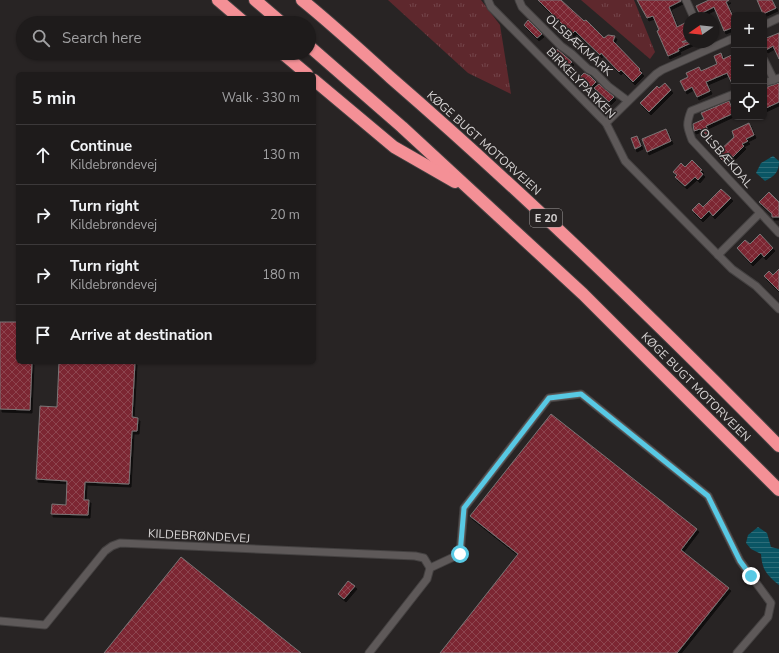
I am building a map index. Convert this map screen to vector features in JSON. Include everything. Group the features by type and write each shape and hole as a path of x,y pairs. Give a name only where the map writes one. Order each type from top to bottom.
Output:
{"highway":[{"path":"218,0 237,16"},
{"path":"255,0 274,16"},
{"name":"KØGE BUGT MOTORVEJEN","path":"302,0 482,158 692,357 779,446"},
{"path":"307,0 315,11"},
{"name":"KØGE BUGT MOTORVEJEN","path":"316,52 476,194 583,294 779,490"},
{"path":"290,60 305,72"},
{"path":"316,82 394,147 476,194"}],"street":[{"name":"BIRKELYPARKEN","path":"488,0 491,7 606,123 625,161 732,269 756,286 779,309"},
{"name":"OLSBÆKMARK","path":"519,0 522,7 561,46 628,101"},
{"path":"686,0 691,12"},
{"path":"767,23 779,18"},
{"path":"606,123 656,74 731,39"},
{"path":"767,65 776,79"},
{"name":"OLSBÆKDAL","path":"731,95 691,111 687,121 687,126 692,140 779,232"},
{"path":"718,255 760,213"},
{"path":"368,653 427,579 430,568 460,554 464,508 549,398 581,394 708,496 740,561 771,603 768,616 737,653"},
{"name":"KILDEBRØNDEVEJ","path":"0,621 45,625 105,551 120,543 415,556 424,558 430,568"}],"green space":[{"path":"388,0 481,0 500,25 511,94 468,73"},
{"path":"581,0 634,0 655,52 650,59"}],"water":[{"path":"773,156 779,161 778,168 773,176 765,181 756,173 761,163"},
{"path":"758,527 767,533 771,547 779,549 779,585 766,572 761,554 751,549 746,543 748,535"}],"building":[{"path":"538,0 561,0 584,21 586,20 604,38 608,35 615,36 613,41 640,69 639,70 642,73 633,82 621,70 619,72 601,53 600,55 575,31 572,34"},
{"path":"637,0 681,0 669,7 677,27 683,24 683,47 678,49 679,51 668,56 657,31 659,30 653,16 647,18"},
{"path":"709,0 729,0 726,2 731,13 731,28 724,31 719,19 719,12 716,12 714,7 704,12 699,12 696,6"},
{"path":"757,0 772,0 776,8 767,12 762,12"},
{"path":"528,20 542,34 537,38 524,25"},
{"path":"779,33 779,59 773,46 767,49 767,38"},
{"path":"557,49 572,62 566,68 552,54"},
{"path":"721,53 723,59 731,55 731,82 727,73 706,82 710,91 697,97 692,87 685,91 680,81 688,77 686,73 699,67 701,71 717,64 714,56"},
{"path":"584,73 596,82 591,87 580,77"},
{"path":"665,83 671,90 649,112 640,103 657,86 659,88"},
{"path":"779,83 779,102 767,108 767,87"},
{"path":"599,84 614,97 609,102 594,88"},
{"path":"729,101 731,106 731,114 706,126 712,140 700,129 694,131 693,124 704,119 701,113"},
{"path":"749,123 754,135 746,139 748,141 742,144 744,146 726,164 716,154 734,137 732,131"},
{"path":"666,129 671,141 647,152 642,139"},
{"path":"637,136 641,146 635,149 631,138"},
{"path":"692,160 702,170 700,171 703,174 698,180 695,177 685,186 675,177 677,175 673,172 681,163 685,167"},
{"path":"721,189 731,198 713,216 709,211 701,219 692,210 699,203 703,207"},
{"path":"769,192 779,202 779,217 772,217 772,214 759,202"},
{"path":"760,234 773,248 764,257 761,253 751,263 737,248 745,240 750,244"},
{"path":"779,269 779,291 764,276 769,271 773,275"},
{"path":"0,322 16,322 16,364 32,364 30,410 0,409"},
{"path":"59,364 135,364 132,417 138,418 137,431 132,431 129,484 85,482 84,500 89,500 88,515 51,514 52,504 66,505 67,481 36,479 40,406 57,407"},
{"path":"551,414 697,529 681,550 729,588 677,653 440,653 518,554 470,516"},
{"path":"181,557 301,653 104,653"},
{"path":"348,581 355,586 344,599 338,594"}],"route":[{"path":"460,554 464,508 549,398 581,394 708,496 740,561 751,576"}]}
